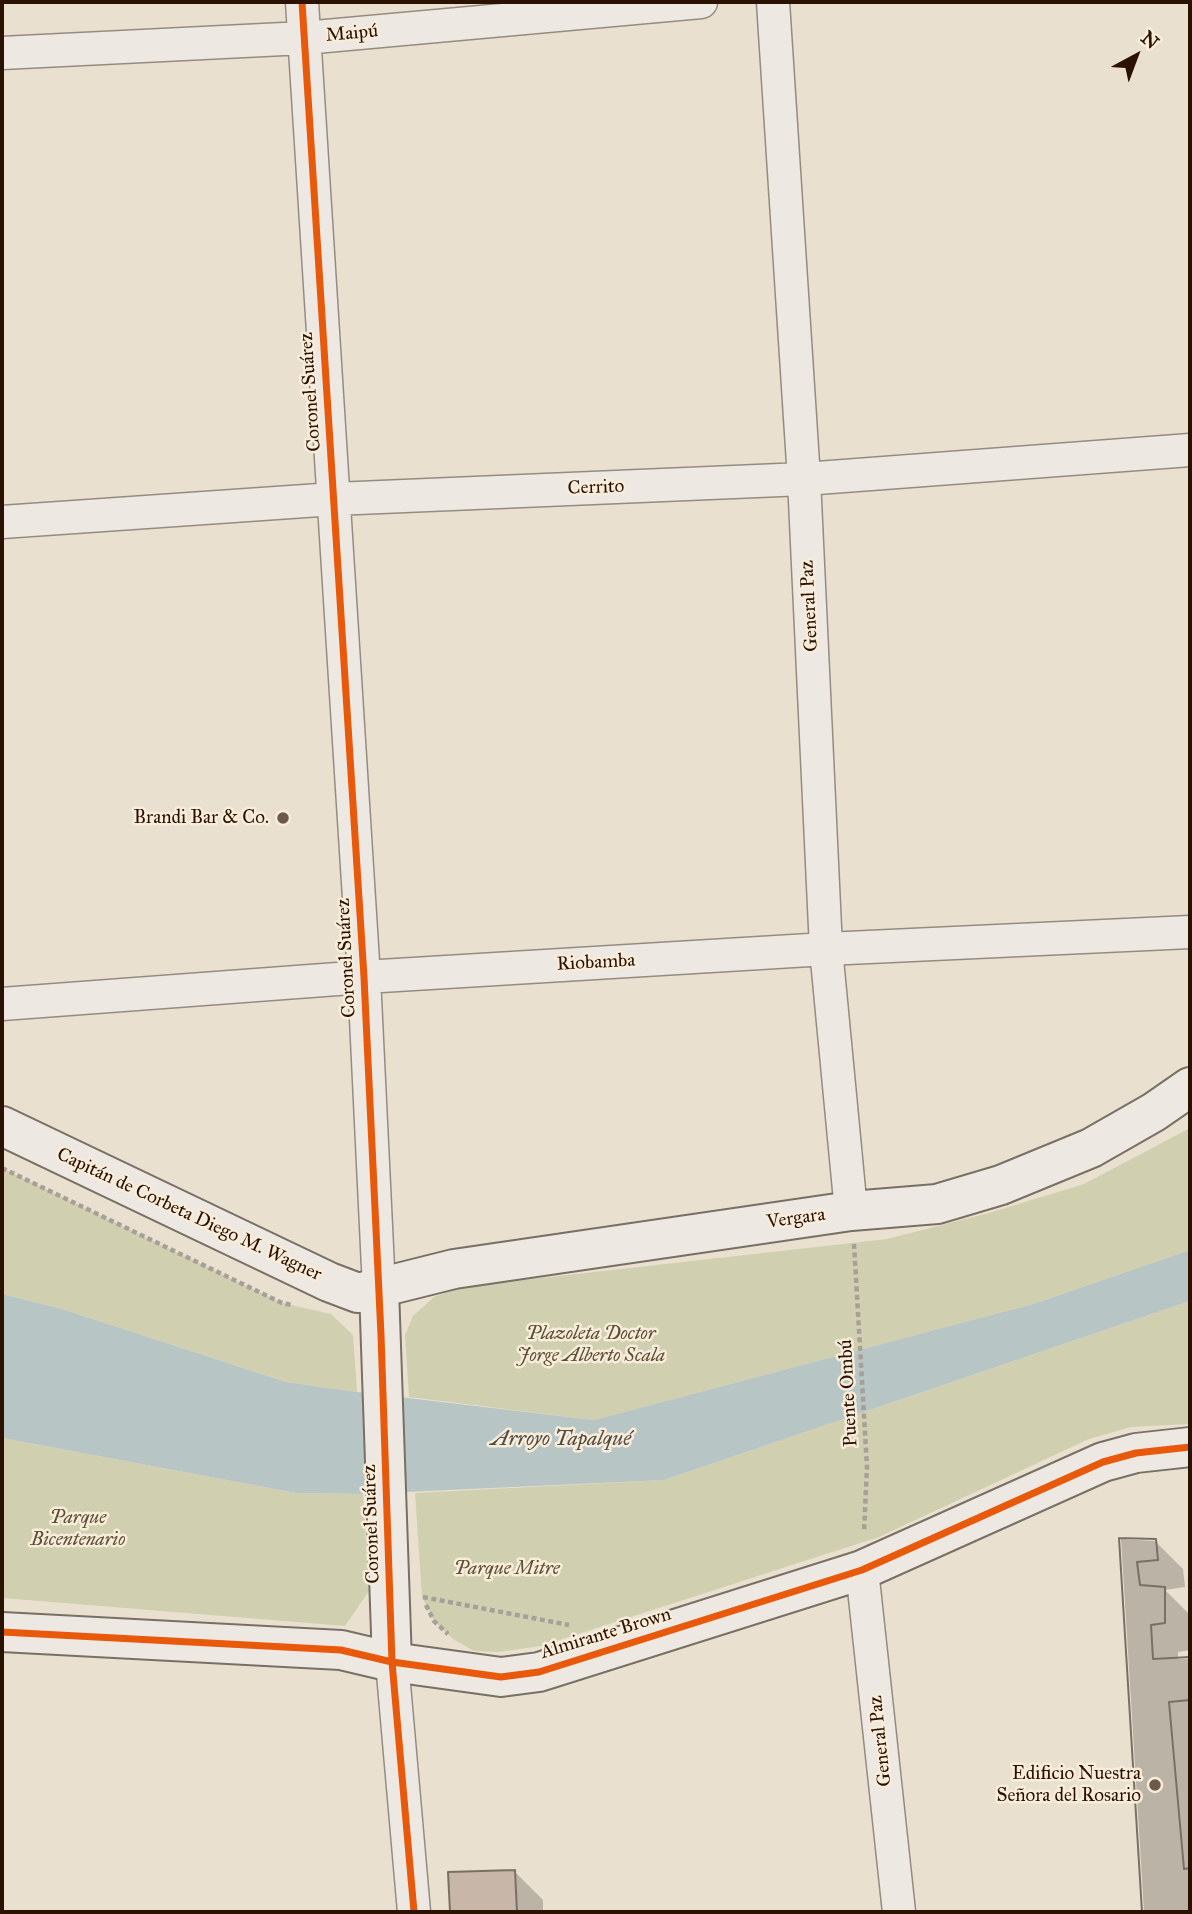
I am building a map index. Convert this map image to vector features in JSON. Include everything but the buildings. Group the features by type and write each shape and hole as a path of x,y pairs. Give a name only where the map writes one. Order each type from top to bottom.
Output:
{"street":[{"name":"Coronel Suárez","path":"302,2 364,977 379,1289 392,1662 414,1912"},
{"name":"Maipú","path":"2,53 304,38 701,2"},
{"name":"General Paz","path":"773,2 804,479 826,949 853,1227"},
{"name":"Cerrito","path":"2,522 334,499 804,479 1190,450"},
{"name":"Riobamba","path":"2,1004 364,977 826,949 1190,932"},
{"name":"Vergara","path":"379,1289 454,1269 853,1227 1001,1185 1091,1148 1164,1106 1190,1087"},
{"name":"Capitán de Corbeta Diego M. Wagner","path":"2,1126 329,1282 358,1293 379,1289"},
{"name":"Almirante Brown","path":"2,1632 341,1650 392,1662 501,1678 539,1672 863,1556 1103,1462 1136,1453 1190,1447"},
{"name":"General Paz","path":"863,1556 899,1912"}],"path":[{"path":"422,1597 579,1627"}],"green space":[{"name":"Plazoleta Doctor Jorge Alberto Scala","path":"1190,1128 1190,1250 1033,1304 594,1420 409,1397 405,1335 413,1316 434,1297 461,1287 887,1239 989,1213 1084,1184"},
{"path":"2,1168 282,1303 331,1314 353,1335 357,1392 286,1382 62,1309 2,1294"},
{"name":"Parque Mitre","path":"1190,1301 1190,1424 1131,1427 1089,1439 879,1537 541,1646 499,1652 474,1651 453,1639 434,1621 422,1597 415,1493 664,1480"},
{"name":"Parque Bicentenario","path":"2,1438 296,1493 363,1494 369,1591 345,1626 2,1598"}],"water":[{"name":"Arroyo Tapalqué","path":"1190,1250 1190,1301 664,1480 363,1494 296,1493 2,1438 2,1294 62,1309 286,1382 594,1420 1033,1304"}],"cycle path":[{"path":"302,2 364,977 381,1335 392,1662 414,1912"},
{"path":"2,1632 341,1650 392,1662 501,1677 539,1672 862,1570 1103,1462 1136,1453 1190,1447"}],"place":[{"name":"Brandi Bar & Co.","path":"283,818"},
{"name":"Edificio Nuestra Señora del Rosario","path":"1155,1785"}]}
